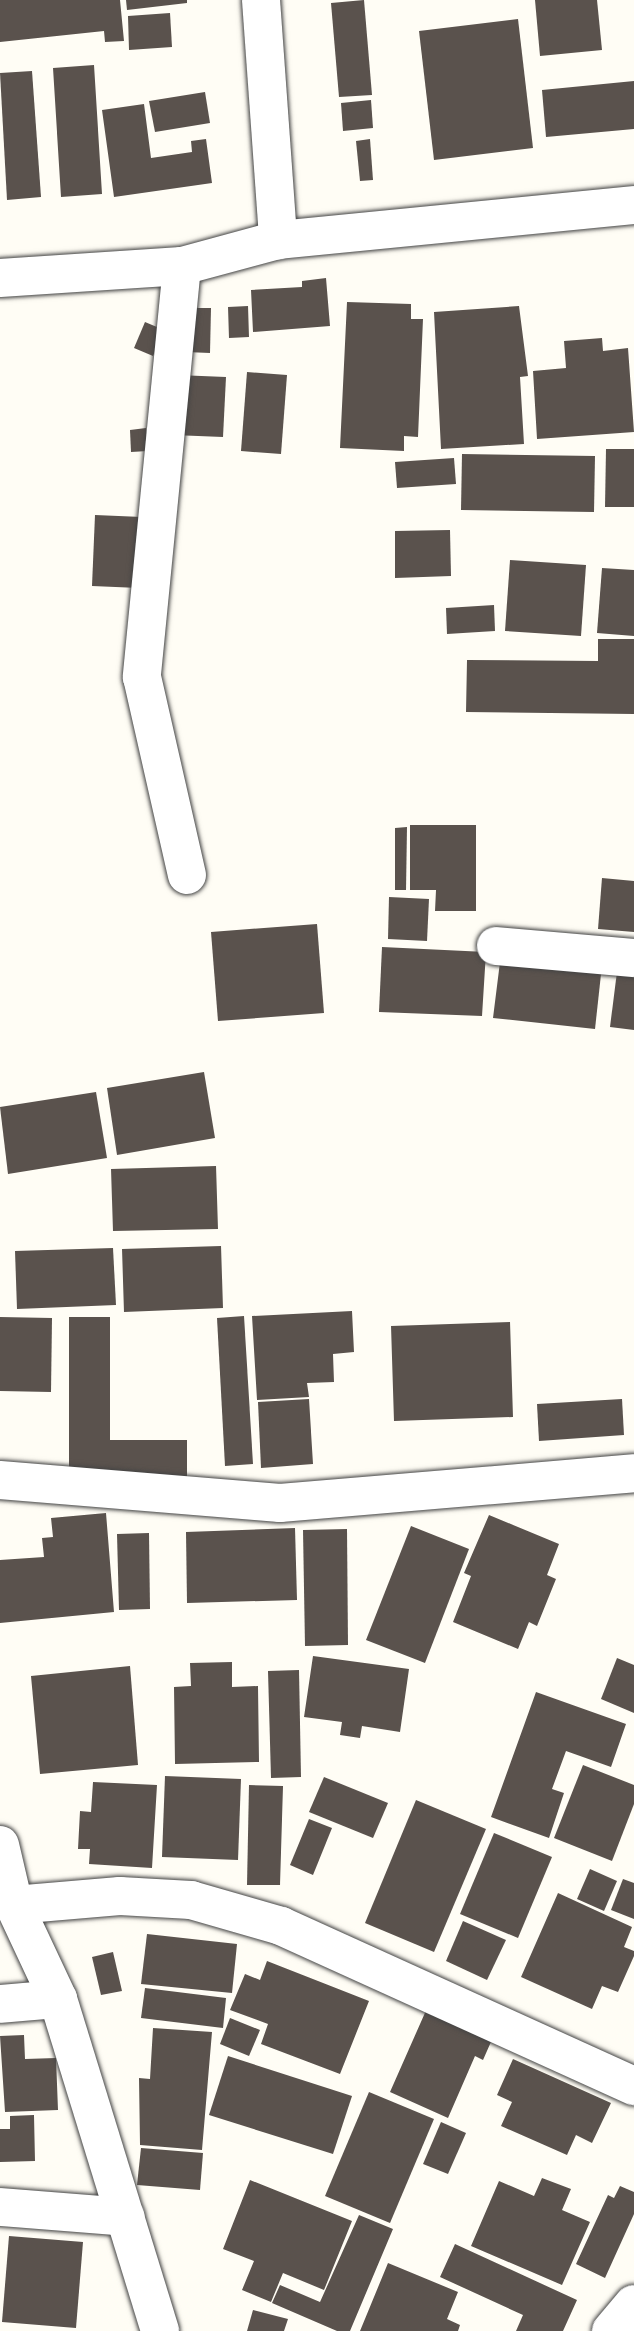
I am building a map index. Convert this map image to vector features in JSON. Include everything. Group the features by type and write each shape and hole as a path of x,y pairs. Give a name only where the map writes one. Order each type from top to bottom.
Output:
{"street":[{"path":"261,0 278,240"},
{"path":"0,278 181,266 278,240 634,205"},
{"path":"181,266 142,677 187,875"},
{"path":"496,946 634,958"},
{"path":"0,1480 280,1503 634,1473"},
{"path":"0,1845 14,1905 58,1998 160,2331"},
{"path":"14,1905 120,1896 191,1900 281,1926 634,2086"},
{"path":"0,2004 58,1998"},
{"path":"0,2207 125,2217"},
{"path":"611,2331 634,2304"}],"building":[{"path":"0,0 120,0 124,41 105,42 104,31 0,42"},
{"path":"126,0 187,0 187,3 127,10"},
{"path":"364,0 372,95 339,97 331,3"},
{"path":"535,0 597,0 602,50 540,56"},
{"path":"170,13 172,47 129,50 128,16"},
{"path":"518,19 533,148 434,160 419,31"},
{"path":"94,65 102,194 61,197 53,68"},
{"path":"32,71 41,197 7,200 0,73"},
{"path":"634,81 634,129 546,137 542,90"},
{"path":"205,92 210,123 155,132 149,101"},
{"path":"371,100 373,128 343,131 341,103"},
{"path":"144,104 151,158 192,152 191,141 206,139 212,183 114,197 102,110"},
{"path":"370,139 373,180 360,181 356,141"},
{"path":"326,278 330,326 253,332 251,290 302,287 302,281"},
{"path":"347,302 411,304 411,319 423,319 418,437 404,436 404,451 340,448"},
{"path":"248,306 249,337 229,338 228,307"},
{"path":"519,306 528,376 520,377 524,444 441,449 434,312"},
{"path":"188,308 211,308 210,353 186,352"},
{"path":"145,322 164,330 153,356 134,348"},
{"path":"602,338 603,351 628,348 634,432 537,439 533,371 566,368 564,341"},
{"path":"247,372 287,375 281,454 241,451"},
{"path":"177,375 226,377 223,437 173,435"},
{"path":"146,428 148,451 131,452 130,430"},
{"path":"606,449 634,449 634,507 605,507"},
{"path":"462,454 595,456 594,512 461,510"},
{"path":"454,458 456,484 397,488 395,462"},
{"path":"95,515 142,517 139,588 92,586"},
{"path":"450,530 451,576 395,578 395,531"},
{"path":"510,560 586,565 581,636 505,631"},
{"path":"602,568 634,570 634,636 597,633"},
{"path":"494,605 495,631 447,634 446,608"},
{"path":"598,639 634,639 634,714 466,712 467,660 598,661"},
{"path":"410,825 476,825 476,911 435,911 436,890 410,890"},
{"path":"407,827 406,890 395,890 395,828"},
{"path":"602,878 634,881 634,932 598,929"},
{"path":"389,897 429,899 427,941 388,939"},
{"path":"317,924 324,1013 218,1021 211,932"},
{"path":"382,947 486,952 482,1016 379,1012"},
{"path":"501,954 602,965 595,1029 493,1018"},
{"path":"618,964 634,965 634,1030 610,1027"},
{"path":"204,1072 215,1138 117,1155 107,1088"},
{"path":"96,1092 107,1158 8,1174 0,1107"},
{"path":"216,1166 218,1229 113,1231 111,1169"},
{"path":"221,1246 223,1308 124,1312 122,1249"},
{"path":"113,1248 116,1305 17,1309 15,1251"},
{"path":"352,1311 354,1352 333,1354 334,1382 307,1383 309,1397 257,1400 252,1316"},
{"path":"244,1316 253,1464 225,1466 217,1318"},
{"path":"0,1317 52,1318 51,1392 0,1391"},
{"path":"69,1317 110,1317 110,1440 187,1440 187,1477 69,1476"},
{"path":"510,1322 513,1417 394,1421 391,1326"},
{"path":"309,1399 313,1464 261,1468 258,1402"},
{"path":"622,1399 624,1435 539,1441 537,1404"},
{"path":"106,1513 114,1612 0,1623 0,1560 44,1557 42,1538 53,1537 51,1518"},
{"path":"489,1515 559,1544 547,1575 556,1579 537,1626 529,1622 518,1649 453,1622 471,1576 464,1573"},
{"path":"411,1526 469,1549 425,1663 366,1640"},
{"path":"295,1528 297,1600 187,1603 186,1532"},
{"path":"347,1529 348,1645 305,1646 303,1530"},
{"path":"149,1533 150,1609 119,1610 117,1534"},
{"path":"313,1656 409,1669 400,1732 362,1726 360,1738 340,1735 342,1722 304,1717"},
{"path":"617,1658 634,1665 634,1713 601,1699"},
{"path":"232,1662 232,1687 258,1686 259,1762 175,1764 174,1687 191,1686 190,1663"},
{"path":"130,1666 138,1765 40,1774 31,1676"},
{"path":"299,1670 301,1777 271,1778 268,1671"},
{"path":"536,1692 626,1724 611,1767 566,1751 552,1789 564,1793 549,1838 491,1817"},
{"path":"583,1765 634,1785 634,1804 612,1861 554,1838"},
{"path":"165,1776 241,1779 238,1860 162,1857"},
{"path":"324,1777 388,1803 373,1838 309,1812"},
{"path":"93,1782 157,1785 152,1868 89,1864 90,1849 78,1849 80,1811 91,1812"},
{"path":"249,1785 283,1786 280,1885 247,1885"},
{"path":"416,1800 486,1829 434,1952 365,1923"},
{"path":"309,1819 332,1828 313,1875 290,1865"},
{"path":"494,1833 552,1857 518,1938 460,1914"},
{"path":"590,1869 617,1881 604,1911 577,1899"},
{"path":"623,1879 634,1883 634,1919 611,1910"},
{"path":"558,1893 632,1927 624,1947 634,1951 634,1956 618,1992 602,1986 592,2009 521,1977"},
{"path":"463,1921 506,1940 487,1980 446,1961"},
{"path":"147,1934 237,1944 232,1993 141,1984"},
{"path":"113,1952 122,1991 101,1995 92,1957"},
{"path":"267,1961 369,2001 340,2074 261,2044 268,2024 230,2010 245,1974 260,1980"},
{"path":"145,1988 226,1998 223,2028 141,2018"},
{"path":"428,2006 494,2035 483,2060 475,2056 448,2118 390,2092"},
{"path":"230,2018 260,2030 249,2056 220,2044"},
{"path":"153,2028 212,2032 202,2150 140,2145 139,2078 150,2079"},
{"path":"24,2035 25,2059 56,2058 58,2110 5,2112 0,2036"},
{"path":"228,2056 352,2096 333,2154 209,2115"},
{"path":"513,2059 611,2103 592,2143 576,2135 567,2155 501,2126 512,2102 497,2095"},
{"path":"369,2092 434,2119 390,2223 325,2196"},
{"path":"34,2115 35,2161 0,2162 0,2129 10,2129 10,2116"},
{"path":"441,2122 466,2133 448,2174 423,2164"},
{"path":"141,2148 203,2153 200,2190 137,2185"},
{"path":"542,2178 571,2189 562,2210 590,2222 562,2285 471,2246 499,2181 534,2196"},
{"path":"250,2180 352,2221 324,2290 283,2273 271,2302 242,2290 254,2261 223,2249"},
{"path":"620,2186 634,2192 634,2214 605,2278 576,2264 608,2195 614,2198"},
{"path":"359,2215 393,2229 350,2331 337,2331 272,2303 280,2285 320,2302"},
{"path":"9,2236 83,2242 76,2328 2,2322"},
{"path":"455,2244 577,2300 563,2331 516,2331 523,2315 440,2277"},
{"path":"388,2263 458,2292 447,2319 460,2325 458,2331 360,2331"},
{"path":"253,2310 288,2319 284,2331 247,2331"}]}
